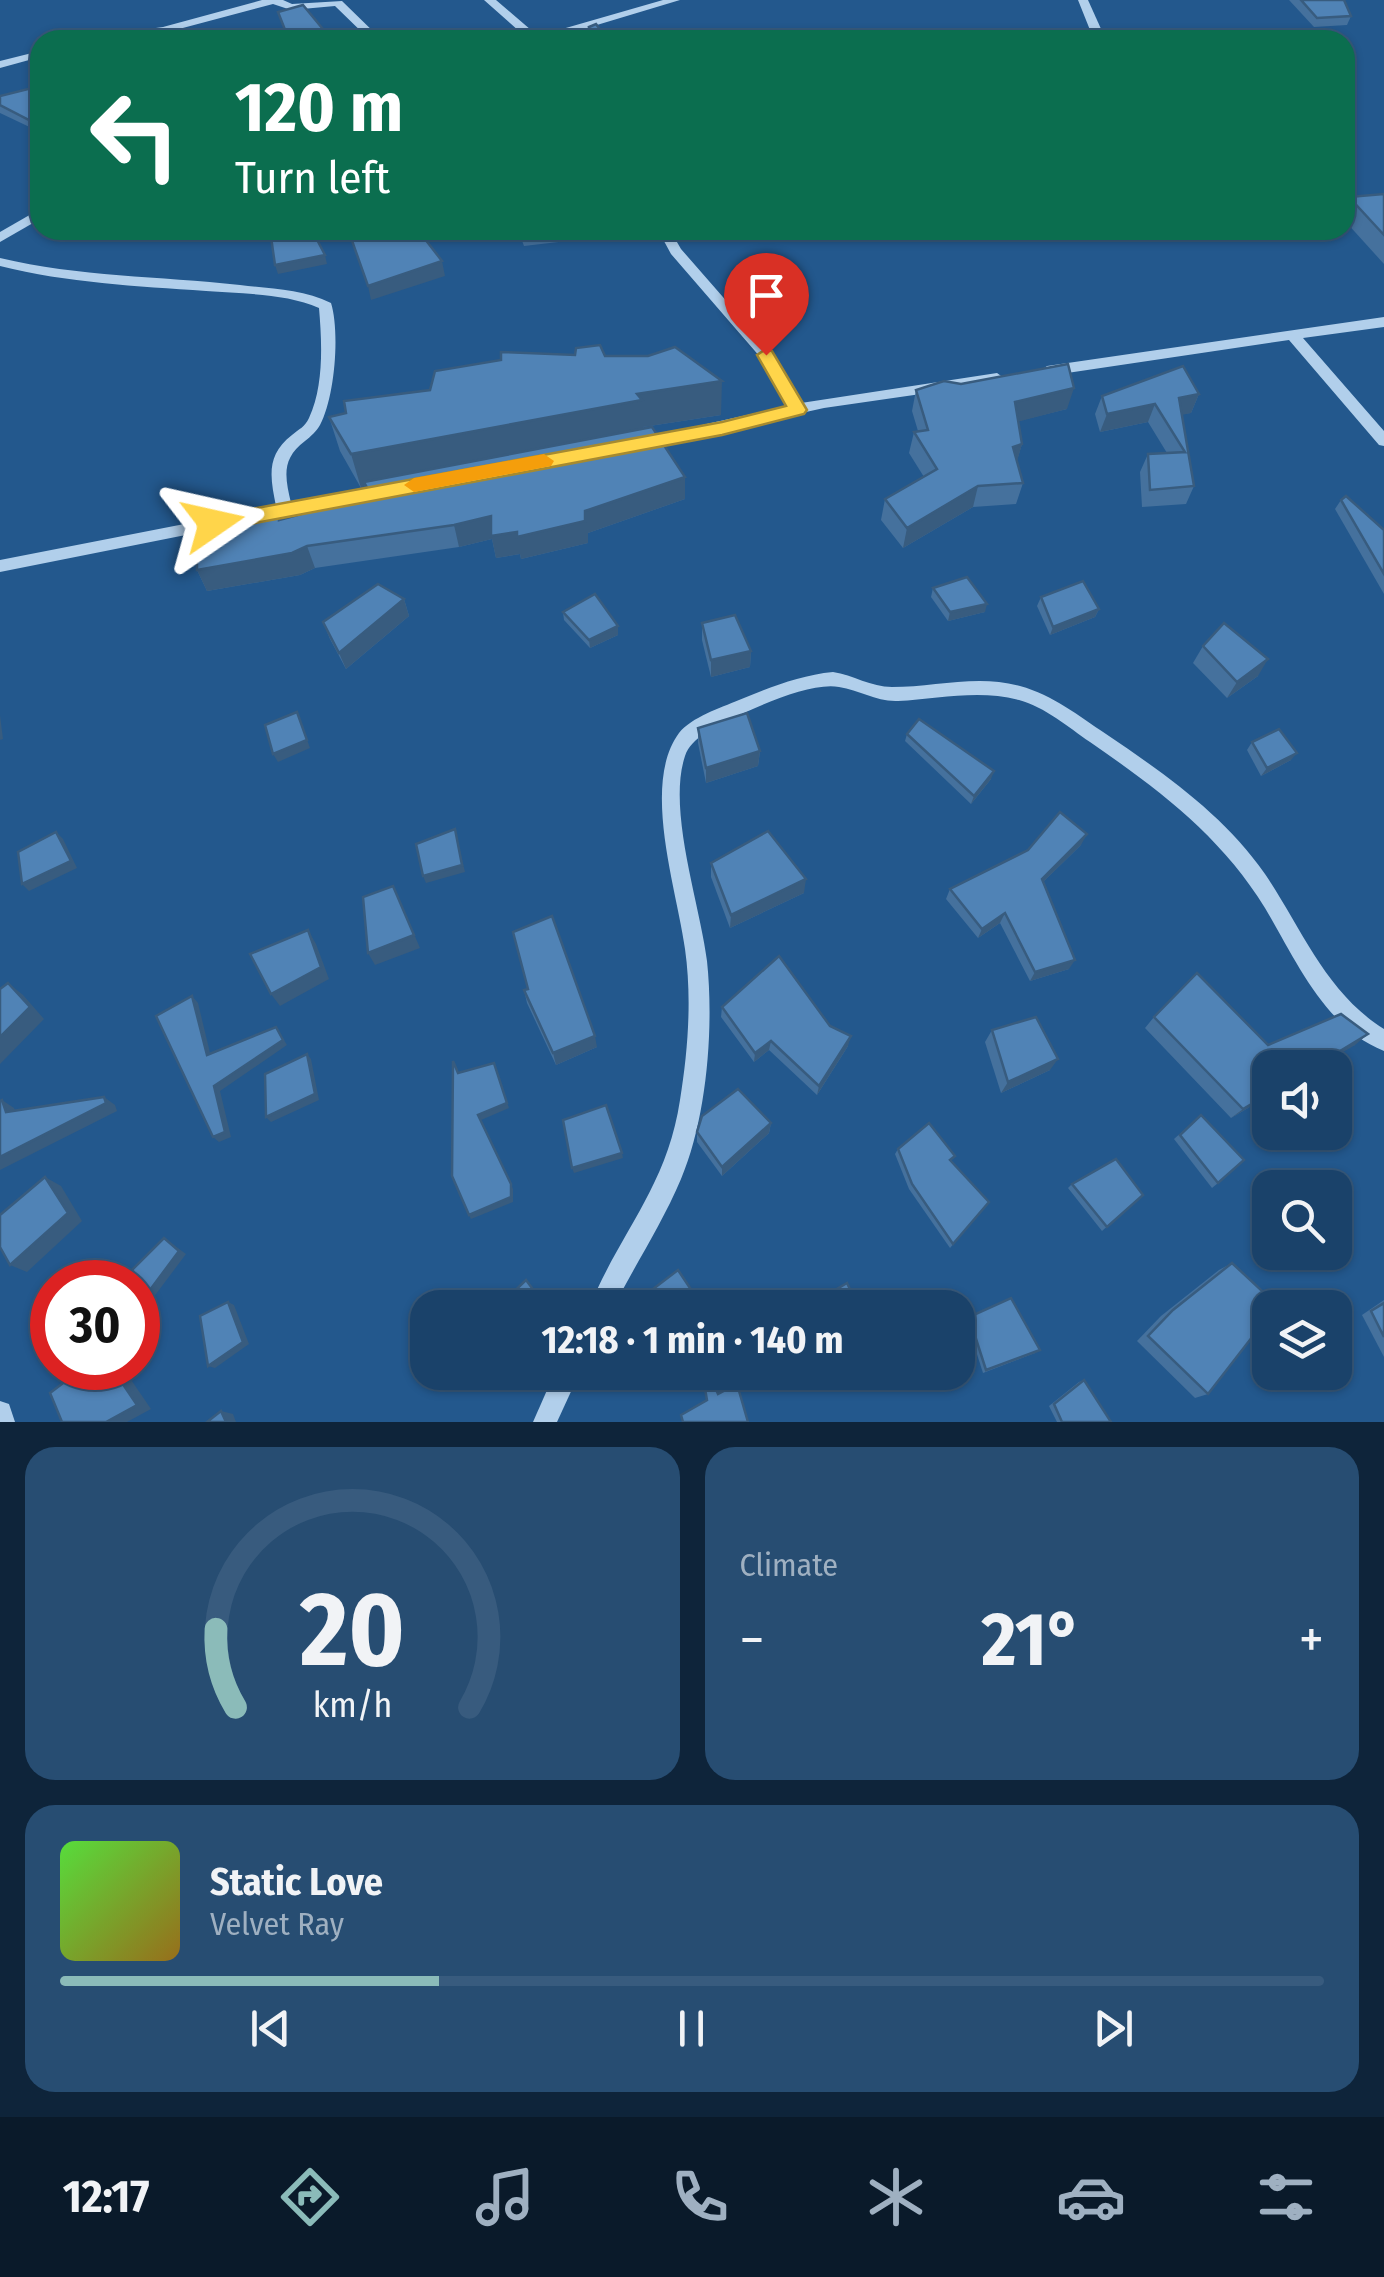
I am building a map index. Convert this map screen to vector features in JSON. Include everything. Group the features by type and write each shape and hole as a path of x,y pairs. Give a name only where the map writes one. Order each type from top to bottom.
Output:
{"street":[{"path":"164,30 273,0 291,7 338,2 366,30"},
{"path":"489,0 524,30"},
{"path":"1083,0 1096,30"},
{"path":"570,30 667,1"},
{"path":"0,66 30,57"},
{"path":"0,238 30,219"},
{"path":"670,240 766,355 798,410"},
{"path":"0,262 83,279 226,287 303,298 326,306 326,362 319,410 313,427 280,452 276,468 284,509"},
{"path":"1038,372 1384,322"},
{"path":"1292,335 1384,442"},
{"path":"626,446 798,410 1019,375"},
{"path":"0,566 398,488"},
{"path":"610,1290 673,1172 692,1092 698,971 679,866 671,764 685,738 713,718 824,679 838,679 890,694 930,689 1016,689 1050,706 1184,799 1242,858 1333,1002 1384,1042"},
{"path":"545,1422 560,1390"},
{"path":"0,1412 3,1422"}],"building":[{"path":"1301,0 1344,0 1351,16 1317,18"},
{"path":"303,5 324,30 285,30 278,12"},
{"path":"30,88 30,120 0,105 0,96"},
{"path":"1384,194 1384,235 1355,204 1355,196"},
{"path":"271,240 317,240 325,255 275,265"},
{"path":"352,240 426,240 442,261 368,286"},
{"path":"600,345 605,356 648,356 675,347 722,381 637,394 642,400 351,454 329,417 346,413 344,401 430,390 435,371 501,360 501,352 575,355 576,348"},
{"path":"1068,364 1074,388 1015,402 1022,444 1013,447 1023,483 978,486 907,528 885,499 937,469 914,432 928,430 916,390 944,381 961,384"},
{"path":"1183,366 1199,394 1179,398 1194,486 1150,490 1148,454 1185,452 1155,404 1107,414 1102,396"},
{"path":"652,427 685,477 585,511 585,521 517,537 517,532 491,536 491,516 307,546 292,553 197,570 197,533 279,515 279,520 371,495 364,482"},
{"path":"1346,496 1384,530 1384,574 1341,500"},
{"path":"967,577 987,604 950,612 933,588"},
{"path":"1083,581 1099,609 1053,627 1041,597"},
{"path":"378,584 404,599 339,653 323,622"},
{"path":"595,594 618,626 589,640 563,612"},
{"path":"735,615 751,651 711,660 702,623"},
{"path":"1224,623 1268,659 1237,682 1203,646"},
{"path":"297,712 307,740 273,754 265,725"},
{"path":"747,713 760,751 706,768 698,728"},
{"path":"919,719 994,771 974,796 907,734"},
{"path":"1279,729 1297,753 1267,768 1252,742"},
{"path":"1060,812 1087,834 1042,879 1075,960 1035,972 1005,913 982,929 950,889 1028,850"},
{"path":"455,829 462,865 423,876 416,844"},
{"path":"768,831 806,879 731,915 711,863"},
{"path":"56,832 71,861 22,884 18,852"},
{"path":"393,886 414,935 368,953 363,897"},
{"path":"552,916 595,1036 553,1053 524,990 528,989 513,932"},
{"path":"308,930 321,967 271,994 250,954"},
{"path":"779,956 830,1026 851,1036 819,1086 771,1041 755,1053 722,1007"},
{"path":"1197,973 1268,1045 1341,1014 1368,1034 1342,1050 1252,1050 1252,1104 1243,1109 1154,1017"},
{"path":"8,983 30,1007 0,1037 0,989"},
{"path":"192,996 207,1055 276,1027 283,1040 214,1086 225,1132 213,1137 156,1016"},
{"path":"1036,1017 1058,1059 1008,1082 992,1030"},
{"path":"307,1054 315,1094 266,1117 265,1074"},
{"path":"453,1061 458,1073 494,1063 507,1103 478,1115 511,1184 511,1197 469,1215 452,1176"},
{"path":"738,1089 771,1123 722,1167 697,1132 702,1116"},
{"path":"104,1097 106,1103 0,1157 0,1101 6,1112"},
{"path":"606,1105 622,1153 572,1168 563,1120"},
{"path":"1201,1115 1244,1160 1218,1183 1180,1135"},
{"path":"929,1123 955,1156 950,1160 989,1202 953,1244 912,1184 898,1149"},
{"path":"1116,1159 1143,1195 1107,1227 1072,1184"},
{"path":"45,1177 68,1213 10,1265 0,1247 0,1215"},
{"path":"164,1238 179,1251 160,1276 160,1260 142,1260"},
{"path":"1232,1263 1261,1290 1252,1290 1252,1337 1208,1394 1148,1336 1173,1310"},
{"path":"678,1270 691,1290 652,1290"},
{"path":"526,1280 534,1290 516,1290"},
{"path":"1011,1298 1040,1350 986,1370 975,1336 975,1314"},
{"path":"228,1302 243,1342 208,1366 200,1316"},
{"path":"1384,1303 1384,1337 1371,1311"},
{"path":"1084,1380 1111,1422 1062,1422 1054,1404"},
{"path":"127,1390 137,1405 106,1422 62,1422 50,1393"},
{"path":"705,1390 716,1390 718,1394 739,1390 748,1422 683,1422 681,1415 707,1400"},
{"path":"221,1411 226,1422 207,1422"}],"slow traffic":[{"path":"414,485 544,461"}],"route":[{"path":"213,523 722,428 798,410 766,355"}]}
